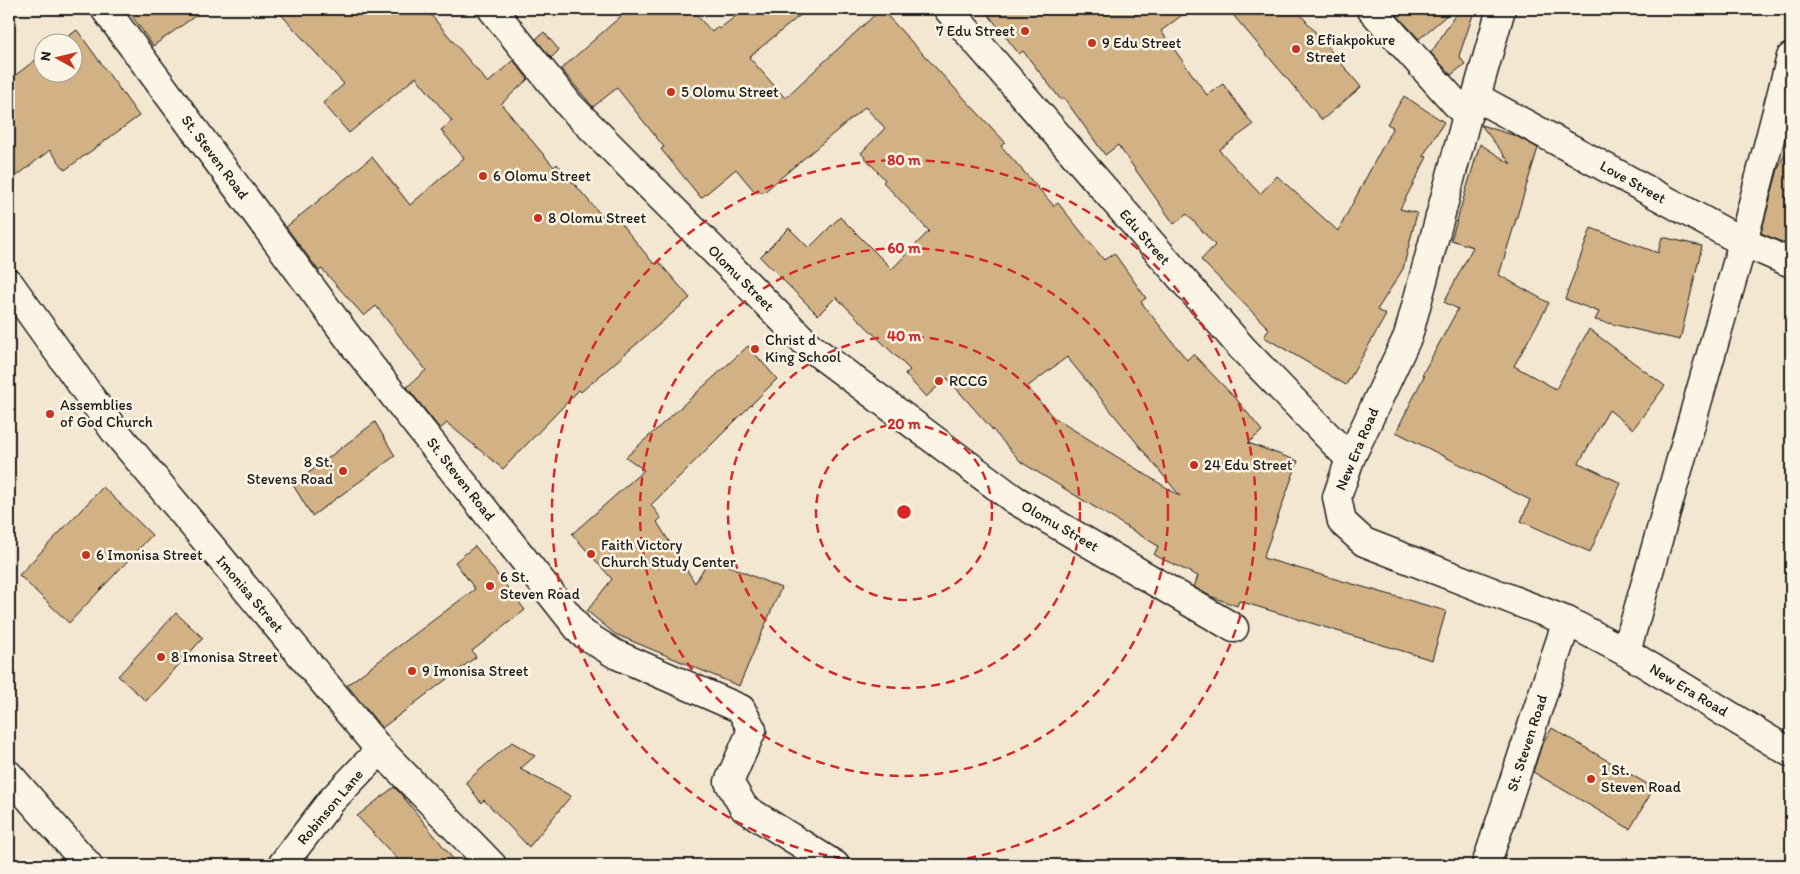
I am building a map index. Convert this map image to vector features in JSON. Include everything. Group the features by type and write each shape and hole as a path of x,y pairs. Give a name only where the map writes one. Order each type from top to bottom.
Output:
{"street":[{"name":"St. Steven Road","path":"105,9 353,344 582,633 615,654 741,709 752,730 729,782 744,808 835,865"},
{"name":"Olomu Street","path":"492,9 571,107 810,347 1016,500 1234,628"},
{"name":"Edu Street","path":"948,9 1242,348 1350,459"},
{"name":"Love Street","path":"1371,9 1472,106 1743,242 1791,264"},
{"name":"New Era Road","path":"1501,9 1408,336 1350,459 1337,497 1342,522 1364,542 1567,621 1626,652 1791,753"},
{"path":"1626,652 1743,242 1791,57"},
{"name":"Imonisa Street","path":"9,283 114,430 380,750 492,865"},
{"name":"St. Steven Road","path":"1486,865 1567,621"},
{"name":"Robinson Lane","path":"282,865 331,801 380,750"},
{"path":"9,775 88,865"}],"building":[{"path":"127,9 205,9 153,46"},
{"path":"276,9 426,9 488,83 513,60 528,79 501,104 554,167 557,164 602,216 610,210 654,264 658,261 690,298 581,392 579,390 503,469 447,423 440,429 407,387 426,370 376,306 364,316 322,269 319,271 286,227 372,157 410,205 464,158 441,130 452,121 416,77 349,133 323,103 344,84"},
{"path":"629,9 691,9 712,32 717,27 719,29 745,9 808,9 749,57 785,98 881,9 1005,142 1001,146 1054,206 1058,203 1104,260 1114,253 1146,298 1141,302 1187,360 1193,354 1238,401 1262,431 1248,443 1298,461 1263,558 1446,611 1432,660 1239,601 1237,606 1210,596 1194,587 1198,576 1154,555 1158,546 1021,462 947,378 926,397 905,374 910,370 836,297 818,315 760,257 789,228 809,248 840,217 892,269 929,231 883,182 885,180 861,153 885,128 865,107 764,192 755,192 736,169 701,198 661,149 664,147 617,88 593,107 561,69","holes":["1067,357 1180,496 1053,417 1027,387"]},
{"path":"984,9 1190,9 1161,31 1207,95 1223,84 1253,125 1219,150 1260,194 1277,176 1338,231 1393,127 1387,124 1404,96 1444,122 1423,156 1427,157 1400,209 1417,213 1403,269 1377,310 1386,315 1346,385 1264,337 1269,329 1201,260 1215,245 1187,214 1174,224 1118,145 1105,155 1064,98 1061,100 1023,51 1019,54"},
{"name":"8 Efiakpokure Street","path":"1228,9 1296,9 1361,87 1322,120"},
{"path":"1405,9 1454,9 1419,39 1397,15"},
{"path":"1459,9 1475,9 1459,56 1465,64 1451,75 1431,53"},
{"path":"544,32 559,50 551,58 536,39"},
{"path":"82,37 139,116 65,170 50,150 9,182 9,80 32,63 32,82 82,82"},
{"path":"1481,125 1516,136 1538,148 1499,275 1549,303 1514,366 1556,389 1589,329 1665,386 1633,429 1609,410 1579,463 1621,483 1590,552 1521,521 1530,500 1396,432 1424,376 1422,375 1458,309 1444,302 1473,247 1451,240 1480,144 1511,164"},
{"path":"1791,140 1791,246 1761,233 1778,169"},
{"path":"1591,228 1658,253 1662,237 1702,246 1680,340 1595,320 1599,312 1565,299"},
{"path":"748,346 777,379 651,505 661,518 657,522 695,583 710,558 781,588 739,686 615,634 587,611 612,579 572,534 644,470 626,457"},
{"name":"8 St. Stevens Road","path":"375,422 395,456 312,516 293,485"},
{"name":"6 Imonisa Street","path":"103,487 152,535 69,623 19,575"},
{"name":"9 Imonisa Street","path":"475,546 525,610 472,651 476,657 382,728 347,685 475,589 455,562"},
{"name":"8 Imonisa Street","path":"176,613 203,638 146,701 118,676"},
{"name":"1 St. Steven Road","path":"1552,728 1654,788 1630,829 1533,772 1542,744"},
{"path":"512,742 535,756 520,769 571,796 529,847 484,800 481,803 466,782"},
{"path":"394,787 458,865 403,865 357,816"}],"place":[{"name":"7 Edu Street","path":"1025,31"},
{"name":"9 Edu Street","path":"1092,43"},
{"name":"8 Efiakpokure Street","path":"1296,49"},
{"name":"5 Olomu Street","path":"671,92"},
{"name":"6 Olomu Street","path":"483,176"},
{"name":"8 Olomu Street","path":"538,218"},
{"name":"Christ d King School","path":"755,349"},
{"name":"RCCG","path":"939,381"},
{"name":"Assemblies of God Church","path":"50,414"},
{"name":"24 Edu Street","path":"1194,465"},
{"name":"8 St. Stevens Road","path":"343,471"},
{"name":"Faith Victory Church Study Center","path":"591,554"},
{"name":"6 Imonisa Street","path":"86,555"},
{"name":"6 St. Steven Road","path":"490,586"},
{"name":"8 Imonisa Street","path":"161,657"},
{"name":"9 Imonisa Street","path":"412,671"},
{"name":"1 St. Steven Road","path":"1591,779"}]}
